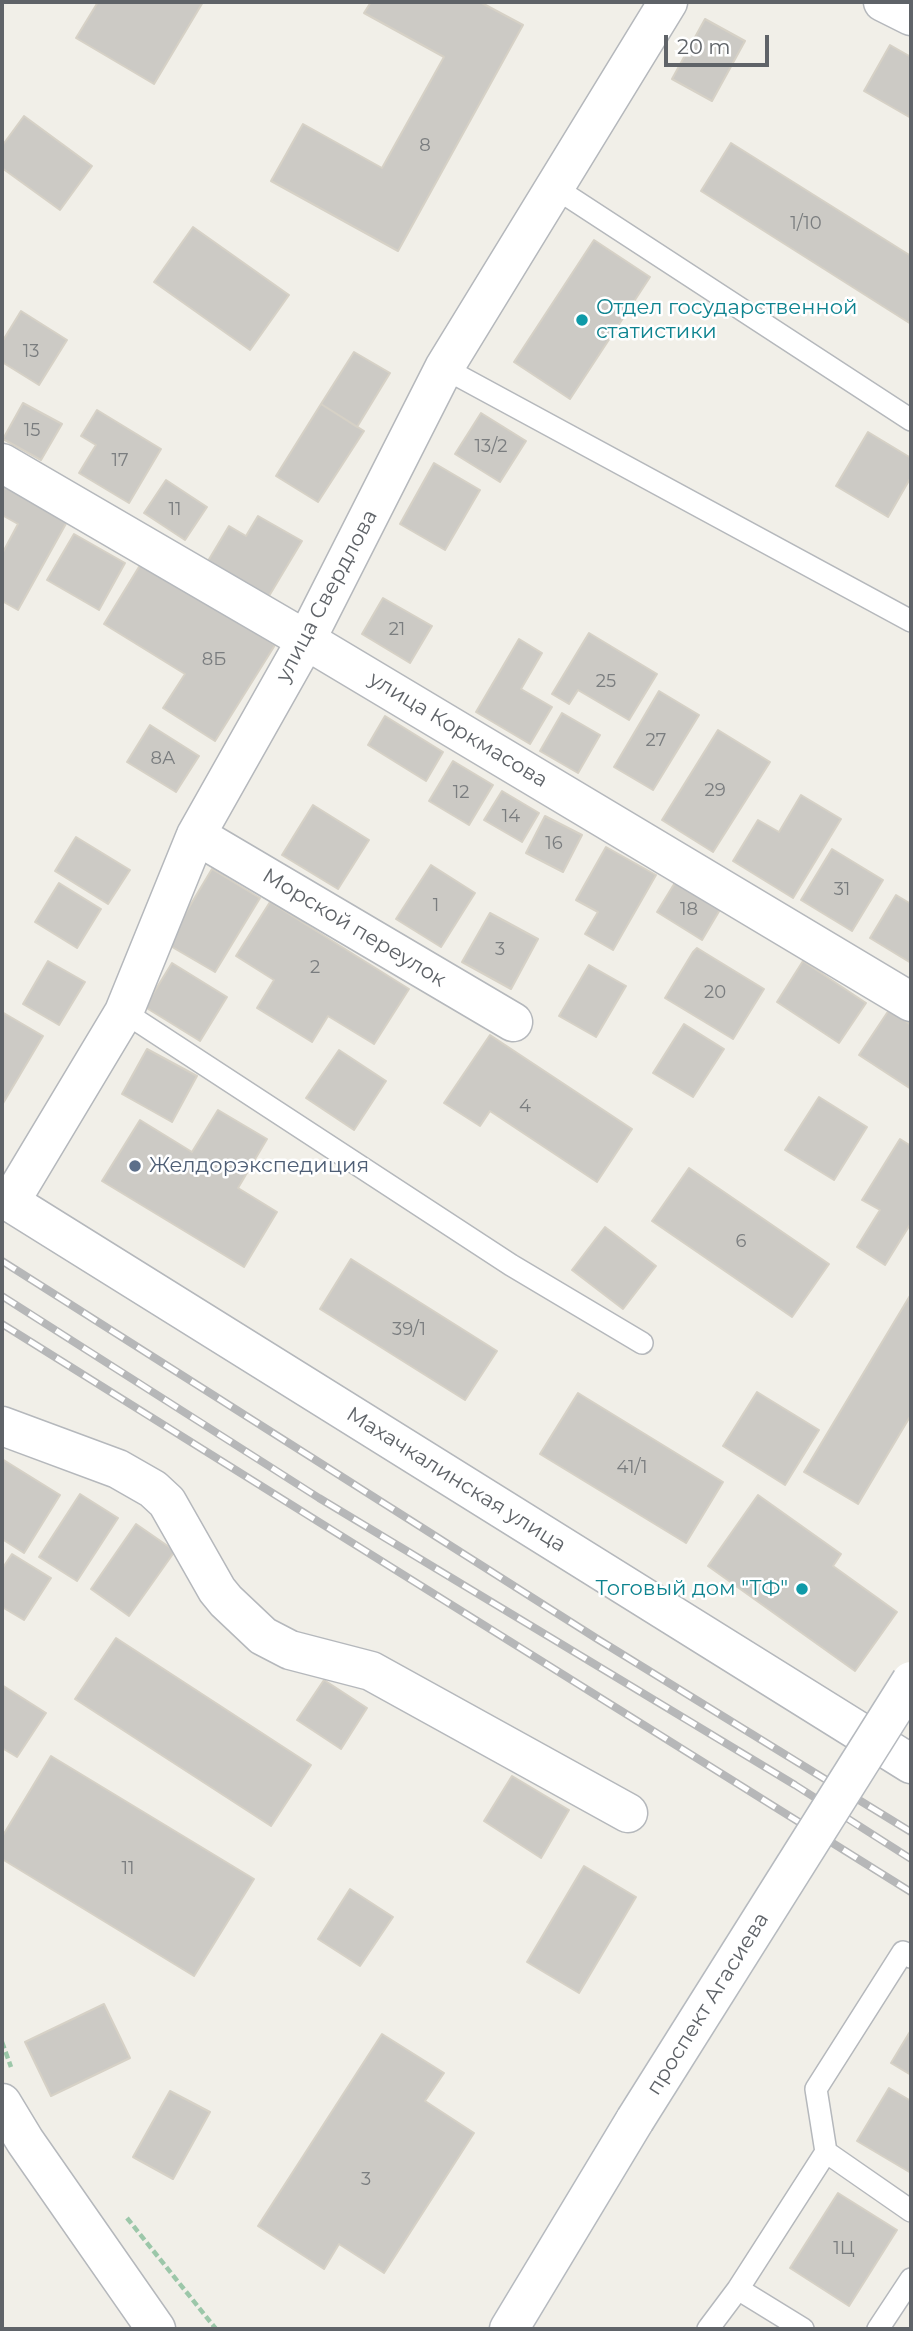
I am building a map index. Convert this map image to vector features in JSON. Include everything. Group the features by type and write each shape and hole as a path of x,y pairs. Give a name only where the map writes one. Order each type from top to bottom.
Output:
{"street":[{"name":"улица Свердлова","path":"6,1199 124,1012 196,835 306,640 444,368 667,2"},
{"path":"883,2 911,16"},
{"name":"улица Коркмасова","path":"2,463 306,640 911,1002"},
{"name":"Морской переулок","path":"196,835 513,1022"},
{"name":"Махачкалинская улица","path":"6,1199 911,1763"},
{"path":"2,1426 118,1469 153,1489 167,1502 217,1590 263,1636 290,1650 370,1671 628,1813"},
{"name":"проспект Агасиева","path":"509,2329 635,2120 911,1681"},
{"path":"2,2103 25,2141 156,2329"}],"lane":[{"path":"554,187 911,420"},
{"path":"444,368 911,621"},
{"path":"124,1012 511,1265 642,1343"},
{"path":"708,2329 738,2288 826,2152 816,2089 903,1952 911,1957"},
{"path":"826,2152 911,2211"},
{"path":"878,2329 911,2279"},
{"path":"738,2288 803,2329"}],"building":[{"path":"98,2 203,2 154,84 76,38"},
{"path":"371,2 480,2 523,25 398,251 271,181 303,124 382,168 444,57 364,13"},
{"path":"705,19 745,41 712,101 672,79"},
{"path":"890,45 911,57 911,118 864,91"},
{"path":"24,116 92,166 60,210 2,168 2,146"},
{"path":"731,143 911,256 911,324 701,191"},
{"path":"193,227 289,295 250,350 154,282"},
{"name":"Отдел государственной статистики","path":"594,240 650,277 570,399 514,362"},
{"path":"21,311 67,340 39,385 2,362 2,342"},
{"path":"354,352 390,373 357,427 321,404"},
{"path":"23,403 62,424 41,460 3,439"},
{"path":"321,404 364,431 318,502 276,476"},
{"path":"97,410 161,449 129,503 79,473 96,445 81,436"},
{"path":"481,413 526,441 500,482 455,454"},
{"path":"868,432 911,458 911,477 888,517 836,486"},
{"path":"434,463 480,490 445,550 400,524"},
{"path":"166,480 207,507 185,540 144,513"},
{"path":"2,484 68,520 18,610 2,601 2,554 18,524 2,515"},
{"path":"258,516 302,541 269,596 208,561 229,526 246,536"},
{"path":"74,534 125,563 99,610 47,580"},
{"path":"142,562 275,645 215,741 163,708 185,674 104,624"},
{"path":"383,598 432,626 410,663 362,634"},
{"path":"589,633 657,674 629,720 578,690 569,704 552,694"},
{"path":"519,639 542,653 521,689 552,707 530,744 476,712"},
{"path":"659,691 699,715 653,790 614,767"},
{"path":"562,713 600,735 578,773 540,751"},
{"path":"385,716 443,752 426,781 368,745"},
{"path":"150,725 199,756 176,792 127,762"},
{"path":"718,730 770,762 713,852 662,820"},
{"path":"453,761 493,785 469,825 429,801"},
{"path":"502,791 539,813 522,842 484,820"},
{"path":"801,795 841,819 793,898 733,861 758,820 779,832"},
{"path":"313,805 369,840 338,889 282,855"},
{"path":"545,816 582,835 563,872 526,853"},
{"path":"76,837 130,870 108,904 55,871"},
{"path":"606,847 656,875 613,950 585,934 598,912 576,900"},
{"path":"832,849 883,880 852,931 801,900"},
{"path":"431,865 475,893 441,947 396,919"},
{"path":"212,869 260,898 215,972 167,944"},
{"path":"676,881 721,908 702,940 657,912"},
{"path":"59,883 101,909 77,948 35,922"},
{"path":"896,895 911,904 911,963 870,938"},
{"path":"270,902 409,989 374,1044 328,1016 312,1042 257,1008 274,980 236,956"},
{"path":"490,913 538,939 511,989 462,962"},
{"path":"697,948 764,989 733,1039 665,998"},
{"path":"48,961 85,982 59,1025 23,1004"},
{"path":"803,961 866,1003 839,1043 777,1002"},
{"path":"172,963 227,997 200,1041 145,1007"},
{"path":"589,965 626,986 596,1037 559,1016"},
{"path":"889,1010 911,1025 911,1089 859,1055"},
{"path":"2,1012 43,1036 2,1105"},
{"path":"684,1024 724,1049 693,1097 653,1073"},
{"path":"490,1035 632,1129 597,1182 490,1111 480,1126 444,1103"},
{"path":"147,1049 197,1076 172,1122 122,1094"},
{"path":"339,1050 386,1081 354,1130 306,1098"},
{"path":"819,1097 867,1127 834,1180 785,1150"},
{"path":"218,1110 267,1139 238,1188 277,1212 244,1267 102,1181 140,1120 192,1152"},
{"path":"900,1139 911,1146 911,1223 885,1265 857,1247 880,1210 862,1200"},
{"path":"689,1168 829,1264 792,1317 652,1221"},
{"path":"605,1227 656,1266 623,1309 572,1270"},
{"path":"351,1259 497,1351 465,1400 320,1309"},
{"path":"911,1294 911,1415 858,1504 804,1472"},
{"path":"757,1392 819,1430 785,1485 723,1446"},
{"path":"578,1393 723,1482 686,1543 540,1454"},
{"path":"2,1459 60,1495 24,1553 2,1539"},
{"path":"80,1494 118,1518 77,1581 39,1557"},
{"name":"Тоговый дом \"ТФ\"","path":"758,1495 841,1554 833,1566 897,1612 855,1671 708,1566"},
{"path":"136,1524 175,1551 129,1616 91,1589"},
{"path":"12,1554 51,1578 24,1620 2,1607 2,1569"},
{"path":"116,1638 311,1765 271,1826 75,1699"},
{"path":"324,1680 367,1708 341,1749 297,1720"},
{"path":"2,1685 46,1713 17,1757 2,1748"},
{"path":"51,1756 254,1879 194,1976 2,1859 2,1837"},
{"path":"512,1776 569,1810 541,1858 484,1821"},
{"path":"584,1866 636,1897 579,1993 527,1962"},
{"path":"350,1889 393,1917 360,1966 318,1939"},
{"path":"104,2004 130,2058 51,2096 25,2042"},
{"path":"911,2030 911,2075 891,2063"},
{"path":"382,2034 444,2073 425,2101 474,2133 384,2273 339,2244 324,2269 258,2226"},
{"path":"889,2088 911,2101 911,2173 857,2141"},
{"path":"170,2091 210,2112 173,2179 133,2157"},
{"path":"838,2193 897,2230 849,2306 790,2268"}],"railway":[{"path":"2,1261 599,1640 911,1832"},
{"path":"2,1296 319,1498 795,1785 911,1859"},
{"path":"2,1324 911,1892"}],"place":[{"name":"Отдел государственной статистики","path":"582,320"},
{"name":"Желдорэкспедиция","path":"135,1166"},
{"name":"Тоговый дом \"ТФ\"","path":"802,1589"}]}
